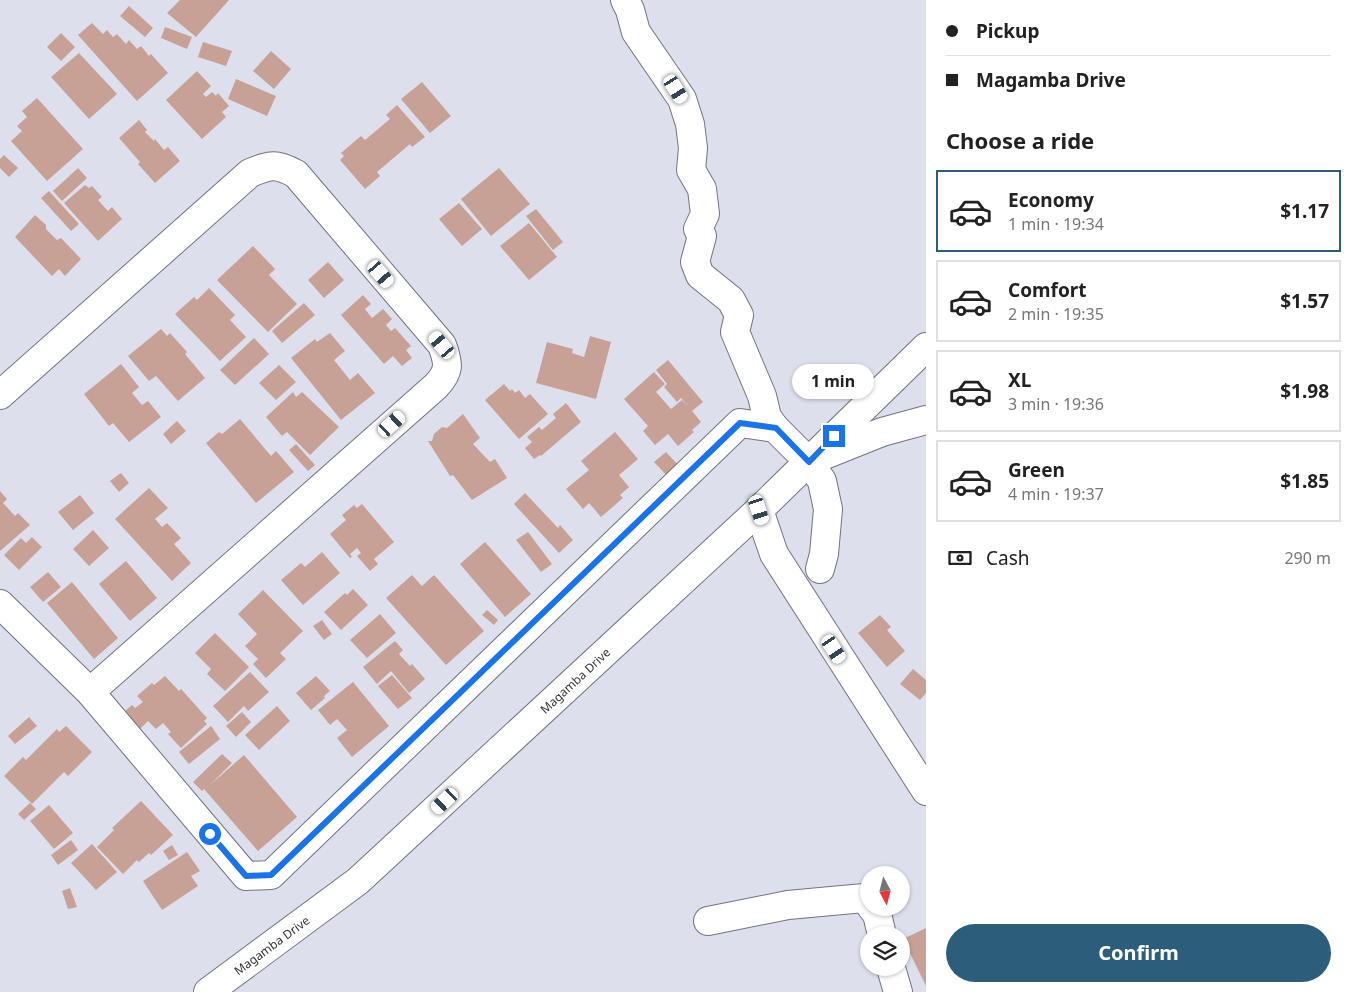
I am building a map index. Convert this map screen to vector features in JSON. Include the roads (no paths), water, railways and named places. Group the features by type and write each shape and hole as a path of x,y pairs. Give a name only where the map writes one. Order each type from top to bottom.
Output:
{"street":[{"path":"625,0 636,32 682,99 690,124 693,148 691,170 702,189 705,214 698,229 702,236 695,262 700,275 731,300 739,315 734,332 762,396 767,417 809,462 822,481 828,509 824,554 820,569"},
{"path":"0,395 250,173 269,166 282,167 296,174 442,345 448,362 445,376 436,386 90,692"},
{"name":"Magamba Drive","path":"208,992 358,881 759,510 926,347"},
{"path":"809,462 882,432 926,420"},
{"path":"0,604 90,692 246,876 271,875 740,423 776,428"},
{"path":"759,510 774,554 926,791"},
{"path":"708,921 788,905 860,898"},
{"path":"893,976 898,992"}]}
